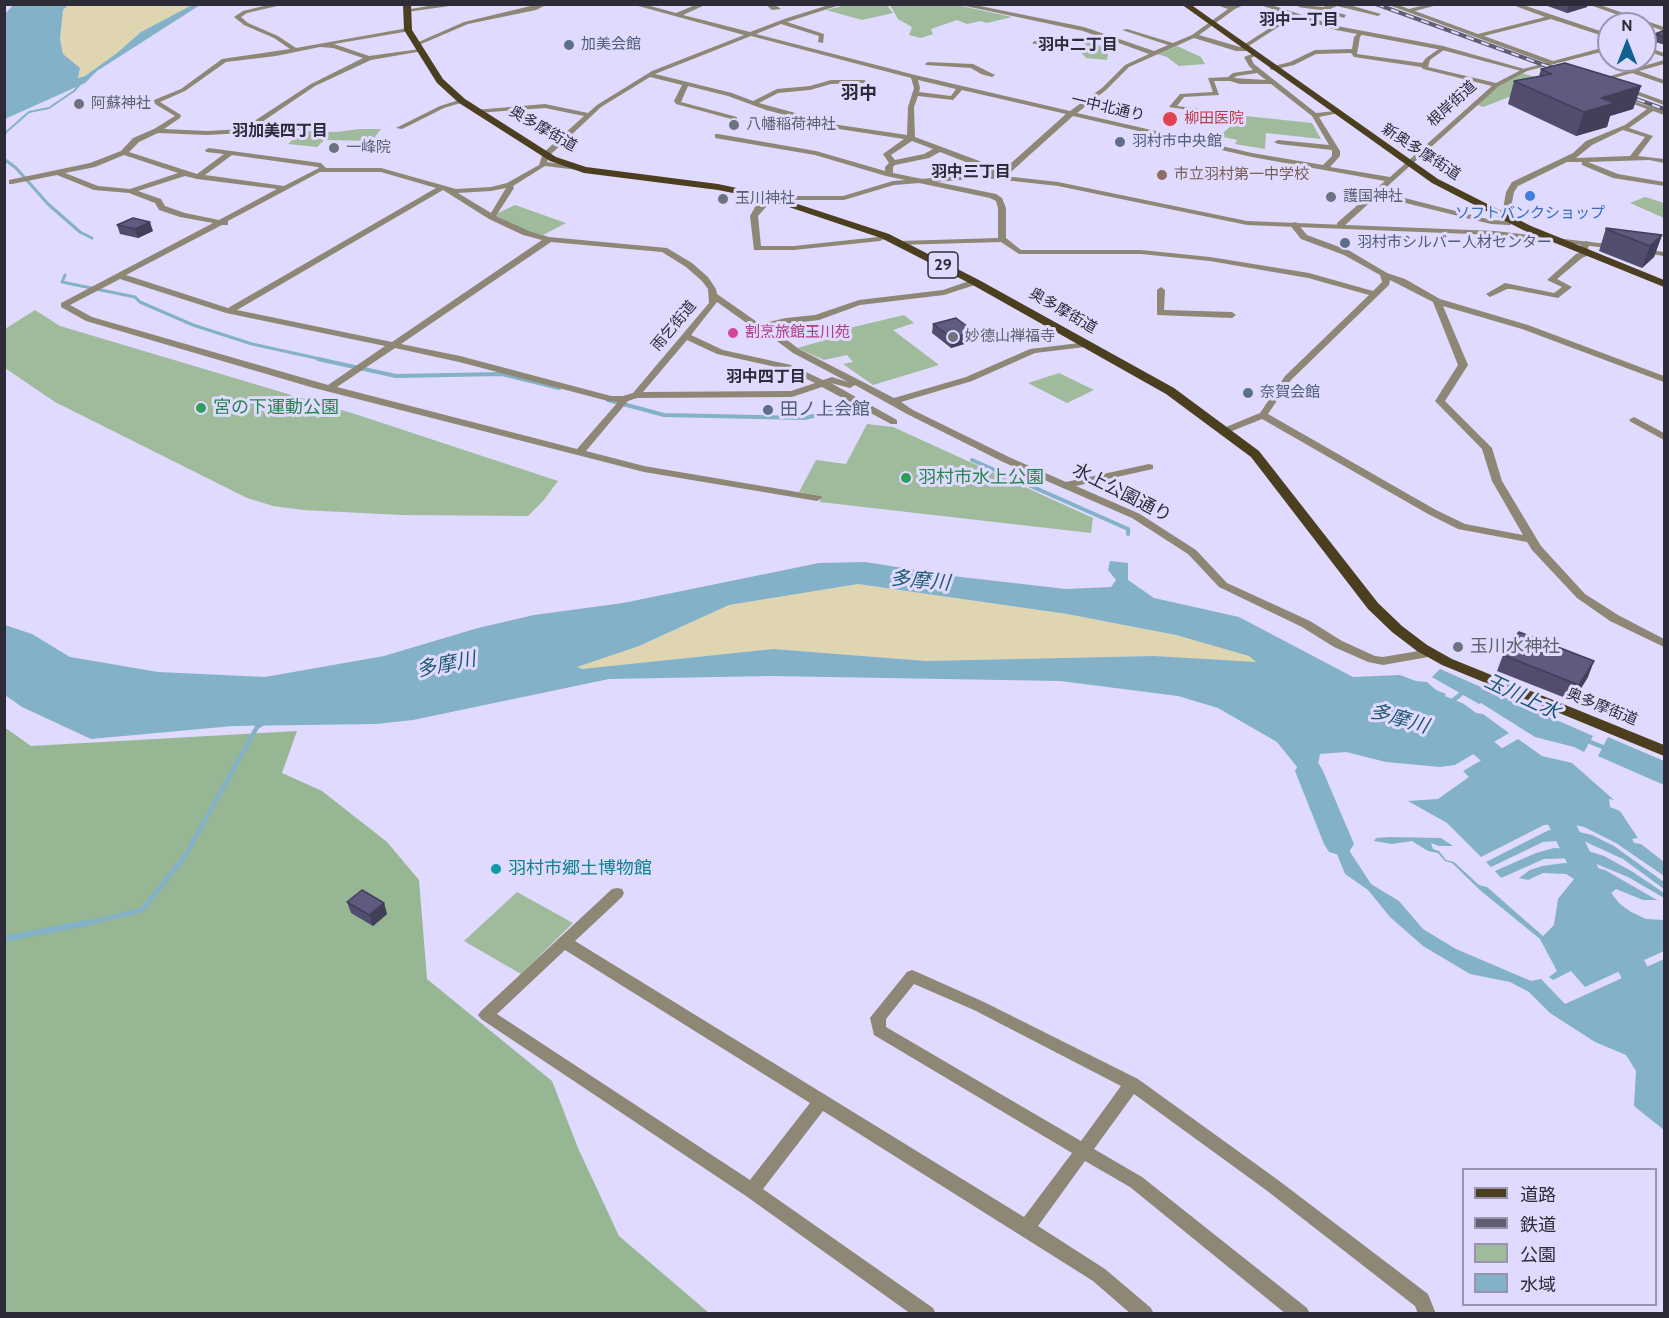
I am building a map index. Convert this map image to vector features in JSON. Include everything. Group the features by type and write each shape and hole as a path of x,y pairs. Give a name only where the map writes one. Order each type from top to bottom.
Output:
{"main road":[{"name":"新奥多摩街道","path":"1184,4 1407,163 1443,186 1504,219 1549,238 1588,248 1665,284"},
{"name":"奥多摩街道","path":"407,7 408,30 434,75 462,101 545,159 574,168 718,187 771,198 885,236 975,282 1170,391 1224,431 1264,464 1383,617 1430,653 1582,719 1665,751"}],"street":[{"path":"283,4 237,16 246,24 276,37 295,50"},
{"path":"407,7 461,4"},
{"path":"634,4 751,34"},
{"path":"677,15 704,4"},
{"path":"768,4 778,9 774,9"},
{"path":"818,498 644,469 330,388 317,387 89,319 64,305 323,169 381,170 445,188 477,190 508,185 545,159 606,100 649,75 780,22 840,4"},
{"path":"959,4 1072,26 1153,53"},
{"path":"1217,4 1233,9"},
{"path":"1000,177 1072,113 1104,90 1127,66 1194,36 1243,4"},
{"path":"1260,4 1360,33 1443,48 1546,76"},
{"path":"1320,9 1330,8 1336,4 1378,14"},
{"path":"1389,4 1563,67"},
{"path":"1407,11 1438,4"},
{"path":"1513,4 1597,32"},
{"path":"1590,4 1665,29"},
{"path":"157,131 232,133 244,131 313,85 369,58 418,48 466,23 500,13 534,9 544,5"},
{"path":"1286,12 1302,6 1344,16"},
{"path":"1194,36 1236,49 1248,50 1294,15"},
{"path":"1476,36 1551,17"},
{"path":"780,22 822,35 821,42"},
{"path":"12,182 92,165 124,153 136,140 157,131 178,116 157,103 156,100 183,90 221,61 408,30"},
{"path":"1125,30 1173,45"},
{"path":"1360,33 1357,37 1354,55 1424,65 1425,68 1497,85"},
{"name":"一中北通り","path":"751,34 914,77 1252,155 1389,179"},
{"path":"1035,43 1107,37"},
{"path":"323,45 334,46 369,58"},
{"path":"1424,65 1443,48"},
{"path":"1248,50 1247,57 1251,65 1315,115 1336,156 1325,168"},
{"path":"1272,68 1292,64 1315,52 1355,51"},
{"name":"根岸街道","path":"1340,225 1497,85 1525,70 1597,51"},
{"path":"928,64 973,66 982,73 992,75"},
{"path":"1230,79 1245,72 1259,71"},
{"path":"1600,80 1629,72"},
{"path":"1636,72 1665,82"},
{"path":"649,75 686,83 839,127 911,138 979,164 1000,177"},
{"path":"1590,76 1665,103"},
{"path":"911,138 911,107 917,88 914,77"},
{"path":"1207,112 1172,107 1182,95 1217,94 1210,79 1272,82"},
{"path":"753,103 777,91 810,88 831,82 864,82"},
{"path":"686,83 676,101 678,104 735,118"},
{"path":"915,94 953,98 960,88"},
{"path":"1610,94 1665,113"},
{"path":"400,128 442,107 462,101"},
{"path":"477,111 545,106 590,115"},
{"path":"1495,233 1504,229 1510,192 1515,184 1575,155 1589,143 1623,128 1652,109"},
{"path":"1315,115 1336,113"},
{"path":"254,126 296,129"},
{"path":"1623,128 1649,136 1632,159"},
{"path":"718,136 808,151 889,174 971,190 996,198 1003,212 1003,240"},
{"path":"893,164 887,154 911,138"},
{"path":"1278,142 1333,148"},
{"path":"889,174 889,168 893,164 926,156 939,149"},
{"path":"209,150 321,165 323,169"},
{"path":"124,153 197,177 286,188"},
{"path":"197,177 231,153"},
{"path":"1565,160 1665,160"},
{"path":"1578,161 1616,176 1665,184"},
{"path":"59,173 97,188 130,191 158,201 162,208 224,223"},
{"path":"130,191 184,174"},
{"path":"885,236 880,239 794,248 757,248 754,216 758,209 771,198 844,198 883,185 972,176 1058,184 1247,223 1295,227 1340,225 1549,238"},
{"path":"492,217 510,188 508,185"},
{"path":"445,188 449,193 492,217 526,233 549,239 664,250 701,274 709,284 713,295"},
{"path":"229,311 445,188"},
{"path":"1376,193 1491,222 1504,219"},
{"path":"1295,227 1304,237 1347,253 1437,301 1515,323 1665,379"},
{"path":"330,388 549,239"},
{"path":"900,243 1003,240 1019,252 1141,252 1210,259 1309,276 1375,294"},
{"path":"1490,294 1505,286 1511,286 1555,296 1568,287 1551,280 1588,248 1623,248"},
{"path":"1634,249 1665,254"},
{"path":"1224,431 1263,415 1288,378 1386,283 1385,275"},
{"path":"120,276 229,311 460,359 622,403"},
{"path":"764,327 786,321 816,318 859,303 944,291 975,282"},
{"path":"1161,290 1160,313 1232,315"},
{"name":"雨乞街道","path":"713,295 758,327 764,327"},
{"name":"雨乞街道","path":"636,395 713,303 713,295"},
{"path":"1437,301 1463,364 1440,401 1487,448 1497,481 1532,540 1550,565 1581,596 1614,618 1665,644"},
{"name":"水上公園通り","path":"764,327 796,351 910,412 989,451 1110,503 1156,528 1191,552 1223,585 1306,624 1353,651 1383,661 1430,653"},
{"path":"686,336 720,352 788,367 821,382 894,422"},
{"path":"579,453 622,403 636,395 788,394 802,391 821,382 839,381 893,401 969,379 1033,351 1085,344"},
{"path":"1263,415 1462,527 1532,540"},
{"path":"1634,420 1665,437"},
{"path":"1066,485 1149,466"},
{"path":"617,893 486,1015 752,1191 927,1314"},
{"path":"564,942 1026,1228 1099,1275 1138,1311"},
{"path":"1301,1314 1152,1194 1084,1151 879,1030 878,1018 912,976 978,1006 1132,1084 1272,1185 1422,1300 1428,1309 1427,1314"},
{"path":"1026,1228 1132,1084"},
{"path":"752,1191 822,1100"}],"green space":[{"path":"886,4 893,13 862,20 826,10 846,5"},
{"path":"890,5 957,5 1012,17 987,23 981,21 967,24 957,20 931,29 933,34 921,38 909,35 912,27 898,19"},
{"path":"1094,40 1108,54 1107,60 1086,58 1080,51 1091,50 1082,41"},
{"path":"1177,46 1201,57 1205,64 1179,66 1167,57 1157,54"},
{"path":"1521,73 1551,81 1483,107 1475,104 1500,85"},
{"path":"1236,115 1312,123 1321,139 1266,133 1265,149 1235,144 1237,140 1219,136 1230,127"},
{"path":"381,129 372,141 324,140 317,147 288,144 302,131 337,132"},
{"path":"1645,197 1664,203 1664,218 1630,203"},
{"path":"515,205 566,223 543,235 527,231 496,216"},
{"name":"宮の下運動公園","path":"35,310 60,326 355,414 558,481 528,516 402,515 303,510 273,506 247,498 55,402 5,368 5,329"},
{"path":"904,315 914,323 893,330 939,365 873,385 843,364 853,362 847,355 824,360 797,348 840,336 837,331"},
{"path":"1059,373 1094,390 1067,403 1028,383"},
{"name":"羽村市水上公園","path":"867,424 893,427 1093,518 1091,533 820,502 821,496 799,492 816,460 846,464"},
{"path":"4,727 31,746 297,731 282,773 322,791 387,842 419,880 427,979 552,1081 578,1148 619,1236 709,1313 5,1313"},
{"path":"517,892 573,923 521,974 464,941"}],"sand":[{"path":"68,5 192,5 141,32 85,76 77,78 80,68 63,54 60,39 63,10"},
{"path":"858,584 1067,614 1176,635 1250,656 1257,663 1154,656 926,661 773,649 582,669 576,666 639,646 729,605"}],"water":[{"path":"13,5 68,5 63,10 60,39 63,54 80,68 78,78 85,76 117,53 141,32 192,5 200,5 97,71 85,83 5,119 5,14"},
{"path":"1110,561 1128,563 1128,580 1154,598 1239,617 1353,677 1400,675 1427,682 1436,690 1446,694 1445,696 1464,704 1476,713 1483,714 1509,733 1455,765 1440,767 1386,762 1346,752 1320,754 1317,770 1301,772 1277,742 1218,708 1178,696 1060,681 771,676 609,679 413,720 376,724 233,726 91,739 22,707 5,695 5,625 32,634 70,657 158,672 265,677 384,656 478,628 534,615 623,603 819,563 865,562 961,577 1066,589 1111,587 1116,580 1108,570","holes":["858,584 1067,614 1176,635 1249,656 1256,662 1154,656 926,661 773,649 582,669 577,667 639,646 729,605"]},
{"path":"1440,669 1593,736 1584,752 1574,747 1535,737 1481,703 1479,704 1432,677"},
{"path":"1608,737 1664,761 1664,785 1598,756"},
{"path":"1518,739 1542,756 1572,763 1614,800 1609,799 1610,807 1620,811 1638,838 1632,839 1634,843 1641,844 1664,862 1664,876 1616,843 1584,827 1570,824 1544,825 1481,857 1447,823 1408,801 1438,799 1469,777 1463,771"},
{"path":"1567,829 1592,835 1614,846 1664,882 1664,889 1623,859 1586,842 1572,840 1543,842 1491,867 1486,862 1549,830"},
{"path":"1376,838 1441,838 1453,846 1439,846 1431,843 1433,849 1439,851 1446,860 1454,862 1479,885 1487,887 1543,936 1554,925 1558,899 1574,879 1566,874 1543,873 1528,880 1519,878 1530,870 1542,866 1564,863 1605,870 1657,900 1643,900 1616,889 1611,893 1631,912 1646,919 1664,920 1664,951 1585,987 1571,971 1553,980 1549,977 1557,971 1540,939 1481,891 1452,863 1445,861 1438,853 1428,851 1412,841 1392,844 1374,841"},
{"path":"1333,844 1345,844 1371,884 1399,901 1423,929 1456,949 1531,981 1541,979 1565,1004 1664,959 1664,1130 1634,1106 1636,1071 1626,1055 1595,1042 1550,1013 1529,992 1510,982 1470,974 1423,946 1390,917 1368,890 1345,874"},
{"path":"1554,848 1582,849 1604,856 1664,893 1664,898 1628,877 1582,858 1544,859 1501,878 1495,871 1536,853"}],"building":[{"path":"1665,30 1665,37 1657,35"},
{"path":"1565,63 1641,86 1601,98 1615,103 1584,112 1514,81 1552,74 1541,69"},
{"path":"133,218 150,222 135,229 117,225"},
{"path":"1606,228 1662,235 1650,246"},
{"path":"956,318 975,332 952,338 933,324"},
{"path":"1519,632 1594,661 1579,685 1503,655"},
{"path":"362,890 384,903 369,915 347,902"}],"waterway":[{"path":"4,134 29,112 49,108 74,91 82,82"},
{"path":"4,159 16,168 48,204 80,232 92,238"},
{"path":"65,275 62,282 135,297 140,302 193,325 252,344 325,360"},
{"path":"318,359 396,376 502,374 559,388"},
{"path":"608,400 664,415 805,418 859,405"},
{"path":"972,460 1128,529 1128,534"},
{"name":"玉川上水","path":"1451,702 1466,690"},
{"path":"80,925 142,910 185,856 257,727 262,724"},
{"name":"多摩川","path":"1453,735 1474,740 1541,797 1557,814 1598,896"},
{"name":"玉川上水","path":"1585,740 1608,749"},
{"path":"1309,771 1339,844"},
{"path":"4,939 86,923"},
{"name":"多摩川","path":"1616,934 1664,1034"}],"railway":[{"path":"1376,4 1566,73"},
{"path":"1622,94 1664,109"}],"place":[{"name":"加美会館","path":"569,45"},
{"name":"阿蘇神社","path":"79,104"},
{"name":"柳田医院","path":"1170,119"},
{"name":"八幡稲荷神社","path":"734,125"},
{"name":"羽村市中央館","path":"1120,142"},
{"name":"一峰院","path":"334,148"},
{"name":"市立羽村第一中学校","path":"1162,175"},
{"name":"ソフトバンクショップ","path":"1530,196"},
{"name":"護国神社","path":"1331,197"},
{"name":"玉川神社","path":"723,199"},
{"name":"羽村市シルバー人材センター","path":"1345,243"},
{"name":"割烹旅館玉川苑","path":"733,333"},
{"name":"妙德山禅福寺","path":"953,337"},
{"name":"奈賀会館","path":"1248,393"},
{"name":"宮の下運動公園","path":"201,408"},
{"name":"田ノ上会館","path":"768,410"},
{"name":"羽村市水上公園","path":"906,478"},
{"name":"玉川水神社","path":"1458,647"},
{"name":"羽村市郷土博物館","path":"496,869"}],"district":[{"name":"羽中一丁目","path":"1299,20"},
{"name":"羽中二丁目","path":"1078,45"},
{"name":"羽中","path":"859,94"},
{"name":"羽加美四丁目","path":"280,131"},
{"name":"羽中三丁目","path":"971,172"},
{"name":"羽中四丁目","path":"766,377"}]}
